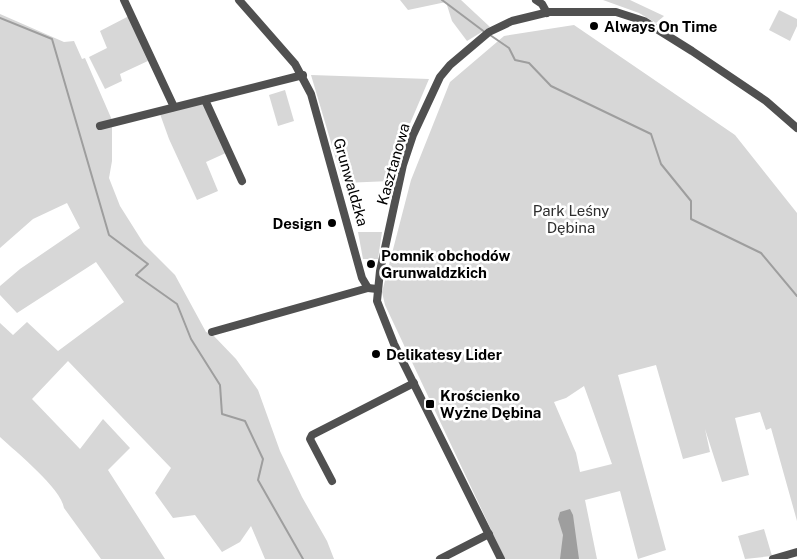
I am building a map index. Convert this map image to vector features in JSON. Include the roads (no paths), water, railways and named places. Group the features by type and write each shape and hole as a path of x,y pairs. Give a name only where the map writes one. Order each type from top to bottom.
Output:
{"street":[{"path":"124,0 174,107"},
{"name":"Grunwaldzka","path":"239,0 282,48 303,75 324,136 362,278 368,288"},
{"path":"536,0 542,4 548,13"},
{"name":"Kasztanowa","path":"500,559 382,316 377,301 376,289 403,165 413,135 440,77 450,65 486,34 512,21 548,13 616,12 644,21 735,79 797,128"},
{"path":"100,126 303,75"},
{"path":"205,100 242,180"},
{"path":"212,332 368,288 376,289"},
{"path":"332,481 310,439 312,435 414,383"},
{"path":"440,559 489,534"},
{"path":"773,559 797,552"}],"waterway":[{"path":"442,0 486,33"},
{"path":"0,18 52,39 109,235 148,264 136,275 177,304 191,339 220,385 222,414 245,421 263,459 258,480 303,559"},
{"path":"490,35 509,48 515,60 529,63 551,86 651,134 661,164 691,201 691,219 761,253 797,296"}],"place":[{"name":"Always On Time","path":"594,26"},
{"name":"Design","path":"332,223"},
{"name":"Pomnik obchodów Grunwaldzkich","path":"371,264"},
{"name":"Delikatesy Lider","path":"376,354"},
{"name":"Krościenko Wyżne Dębina","path":"430,404"}],"park label":[{"name":"Park Leśny Dębina","path":"571,218"}]}
